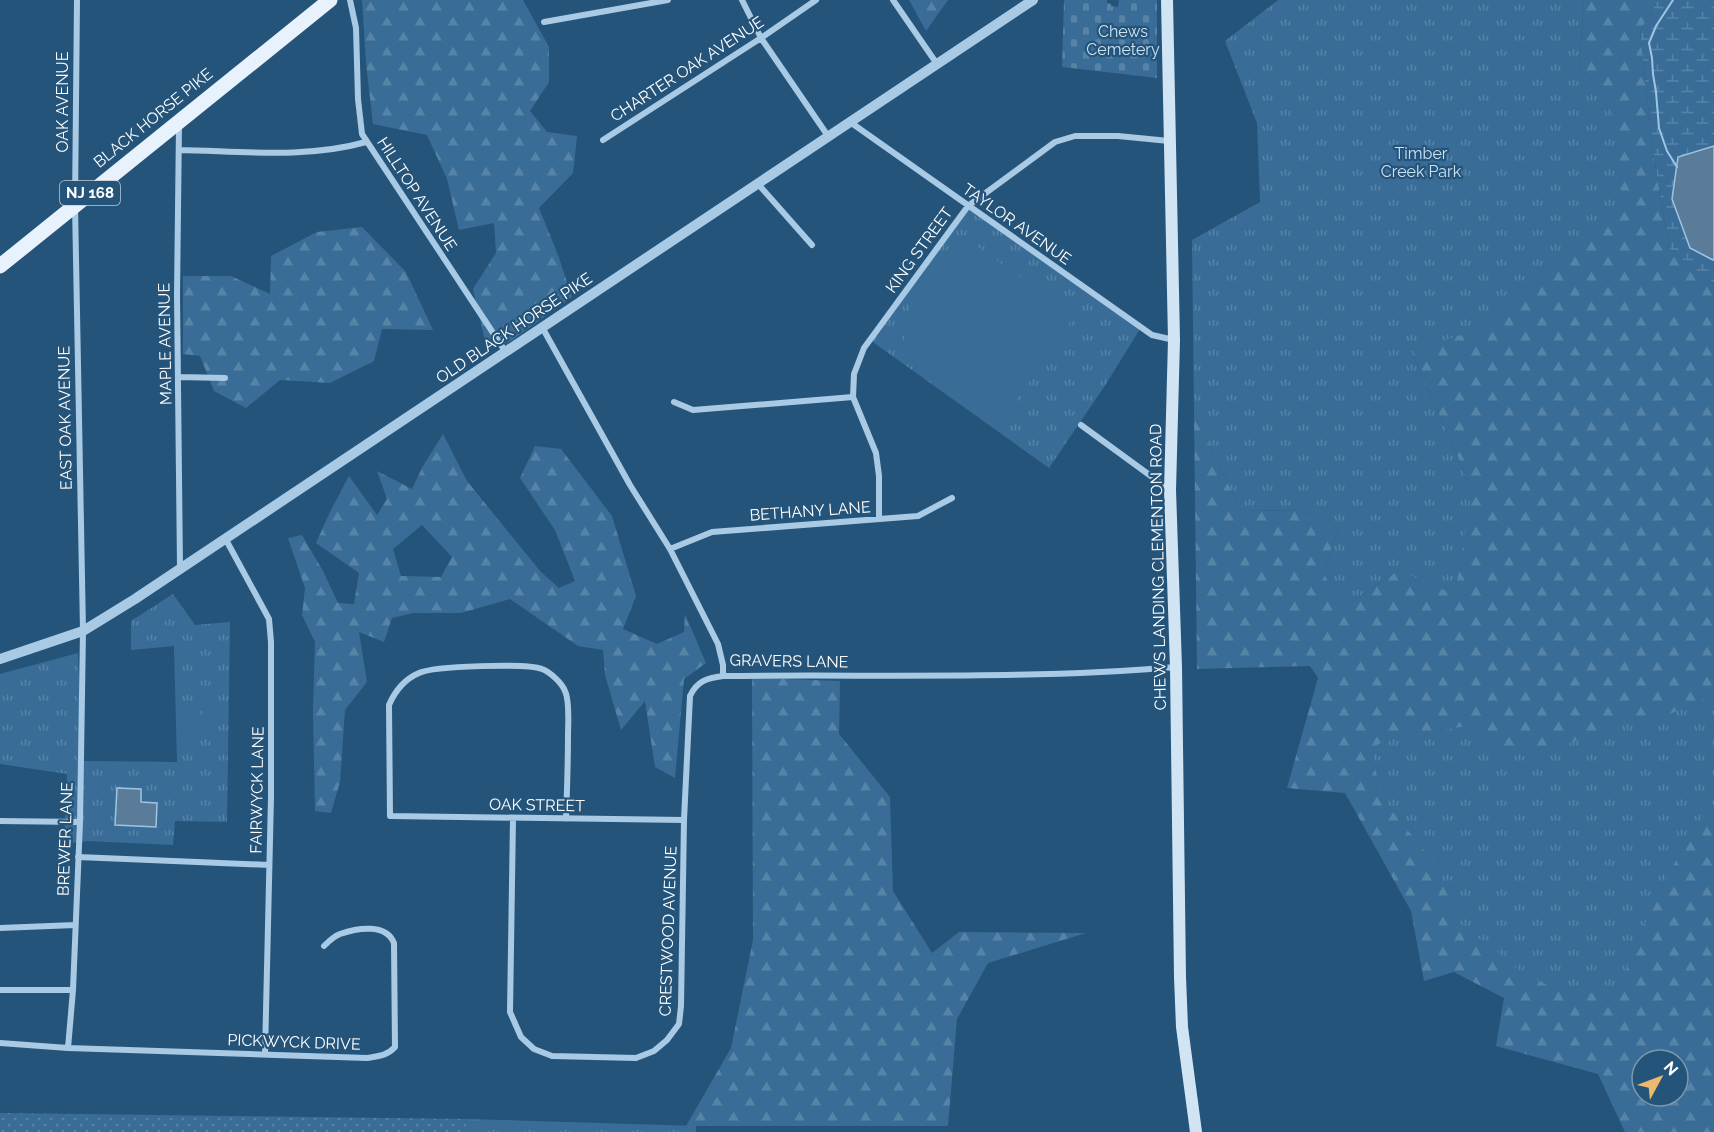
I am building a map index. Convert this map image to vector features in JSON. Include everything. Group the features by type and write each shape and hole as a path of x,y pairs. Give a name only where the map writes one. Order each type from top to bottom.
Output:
{"main road":[{"name":"BLACK HORSE PIKE","path":"0,266 330,0"},
{"name":"CHEWS LANDING CLEMENTON ROAD","path":"1167,0 1174,340 1170,490 1176,667 1181,997 1182,1027 1196,1132"}],"street":[{"name":"OAK AVENUE","path":"75,205 77,0"},
{"name":"HILLTOP AVENUE","path":"350,0 356,28 358,99 362,134 505,351"},
{"path":"544,22 668,0"},
{"path":"742,0 761,38 828,136"},
{"name":"CHARTER OAK AVENUE","path":"603,140 816,0"},
{"path":"893,0 937,64"},
{"name":"OLD BLACK HORSE PIKE","path":"0,659 83,631 135,599 1033,0"},
{"name":"MAPLE AVENUE","path":"179,120 177,295 180,568"},
{"name":"TAYLOR AVENUE","path":"850,121 1152,335 1174,340"},
{"name":"KING STREET","path":"879,519 879,476 876,453 853,397 854,374 864,348 968,206 1055,142 1075,136 1118,136 1170,141"},
{"path":"179,150 284,152 336,148 366,142"},
{"path":"758,184 812,245"},
{"name":"EAST OAK AVENUE","path":"75,205 83,631"},
{"name":"GRAVERS LANE","path":"542,327 630,485 670,549 718,644 723,676 1038,674 1176,667"},
{"path":"179,377 225,378"},
{"path":"674,402 693,410 853,397"},
{"path":"1081,426 1170,490"},
{"name":"BETHANY LANE","path":"670,549 712,532 918,516 952,498"},
{"name":"FAIRWYCK LANE","path":"225,538 269,619 271,785 265,1054"},
{"name":"BREWER LANE","path":"68,1048 73,990 80,822 83,631"},
{"name":"OAK STREET","path":"566,819 568,716 565,691 544,669 528,666 444,668 421,672 406,681 394,693 389,705 390,816 566,819 684,820"},
{"name":"CRESTWOOD AVENUE","path":"513,818 510,1012 521,1037 534,1049 552,1056 636,1058 654,1052 668,1040 679,1024 681,1006 684,820 690,696 701,681 723,676"},
{"path":"0,821 80,822"},
{"path":"78,857 269,865"},
{"path":"0,928 75,925"},
{"name":"PICKWYCK DRIVE","path":"0,1043 68,1048 367,1058 390,1053 395,1047 394,943 388,934 381,930 369,929 339,934 324,946"},
{"path":"0,990 73,990"}],"green space":[{"path":"362,0 523,0 549,47 549,82 530,111 547,132 577,136 573,173 539,208 572,297 511,341 487,350 473,289 496,253 494,223 459,230 447,179 427,135 373,124"},
{"path":"909,0 948,0 926,31"},
{"name":"Chews Cemetery","path":"1064,0 1107,0 1111,6 1118,7 1119,0 1157,0 1157,78 1062,67"},
{"name":"Timber Creek Park","path":"1278,0 1584,0 1579,70 1609,93 1622,201 1475,331 1411,350 1472,490 1455,595 1399,570 1351,603 1334,597 1324,573 1338,528 1303,511 1241,510 1194,413 1192,240 1260,202 1257,123 1225,41"},
{"path":"1584,0 1658,0 1640,32 1653,151 1669,248 1714,285 1714,1132 1625,1132 1598,1074 1496,1046 1504,998 1454,972 1424,981 1411,911 1345,793 1287,788 1318,678 1310,666 1197,669 1194,413 1241,510 1303,511 1338,528 1324,573 1351,603 1399,570 1472,490 1411,350 1475,330 1609,93 1579,70"},
{"path":"1658,0 1714,0 1714,146 1678,157 1714,259 1714,285 1669,248 1653,151 1640,32"},
{"path":"968,206 1140,329 1049,468 870,340"},
{"path":"362,227 406,272 433,330 382,329 374,361 330,383 280,380 246,408 214,391 200,356 183,354 183,276 231,276 270,294 271,256 317,232"},
{"path":"960,234 1069,313 1072,319 998,426 913,363 905,347 904,330 917,295"},
{"path":"443,434 467,481 540,571 559,588 575,581 555,530 520,478 535,446 561,449 612,516 636,596 623,629 657,644 684,632 685,614 706,663 684,679 675,778 655,767 645,701 621,730 605,675 603,650 578,646 510,599 461,613 413,613 392,618 384,642 359,632 367,682 345,710 340,782 331,813 315,811 313,710 315,642 302,615 305,588 288,538 302,535 338,603 354,604 359,573 316,543 329,514 349,476 377,515 387,499 377,471 412,489","holes":["422,525 452,557 441,577 401,576 393,549"]},
{"path":"173,594 195,625 230,622 227,822 175,821 173,845 87,841 64,844 67,774 0,764 0,674 78,653 82,761 177,762 174,646 131,650 131,621"},
{"path":"752,678 840,681 839,734 890,797 893,891 932,953 959,932 1086,933 988,963 957,1019 948,1126 686,1126 731,1048 753,940"},
{"path":"1714,695 1714,806 1694,829 1654,903 1621,985 1591,993 1563,990 1535,979 1509,963 1492,947 1465,929 1435,864 1389,807 1381,791 1373,761 1377,745 1390,738 1417,731 1437,733 1470,726 1489,738 1503,752 1533,752 1558,748 1611,726 1637,719 1665,716"},
{"path":"183,706 197,706 196,738 182,737"},
{"path":"202,707 217,707 216,738 202,738"},
{"path":"0,1113 466,1119 466,1132 0,1132"},
{"path":"466,1119 696,1126 696,1132 466,1132"}],"shaded area":[{"path":"1714,146 1713,260 1690,248 1672,199 1678,157"},
{"path":"117,788 141,789 141,802 157,803 156,827 115,825"}],"waterway":[{"path":"1673,0 1656,26 1649,43 1659,128 1667,151 1677,167"}]}
